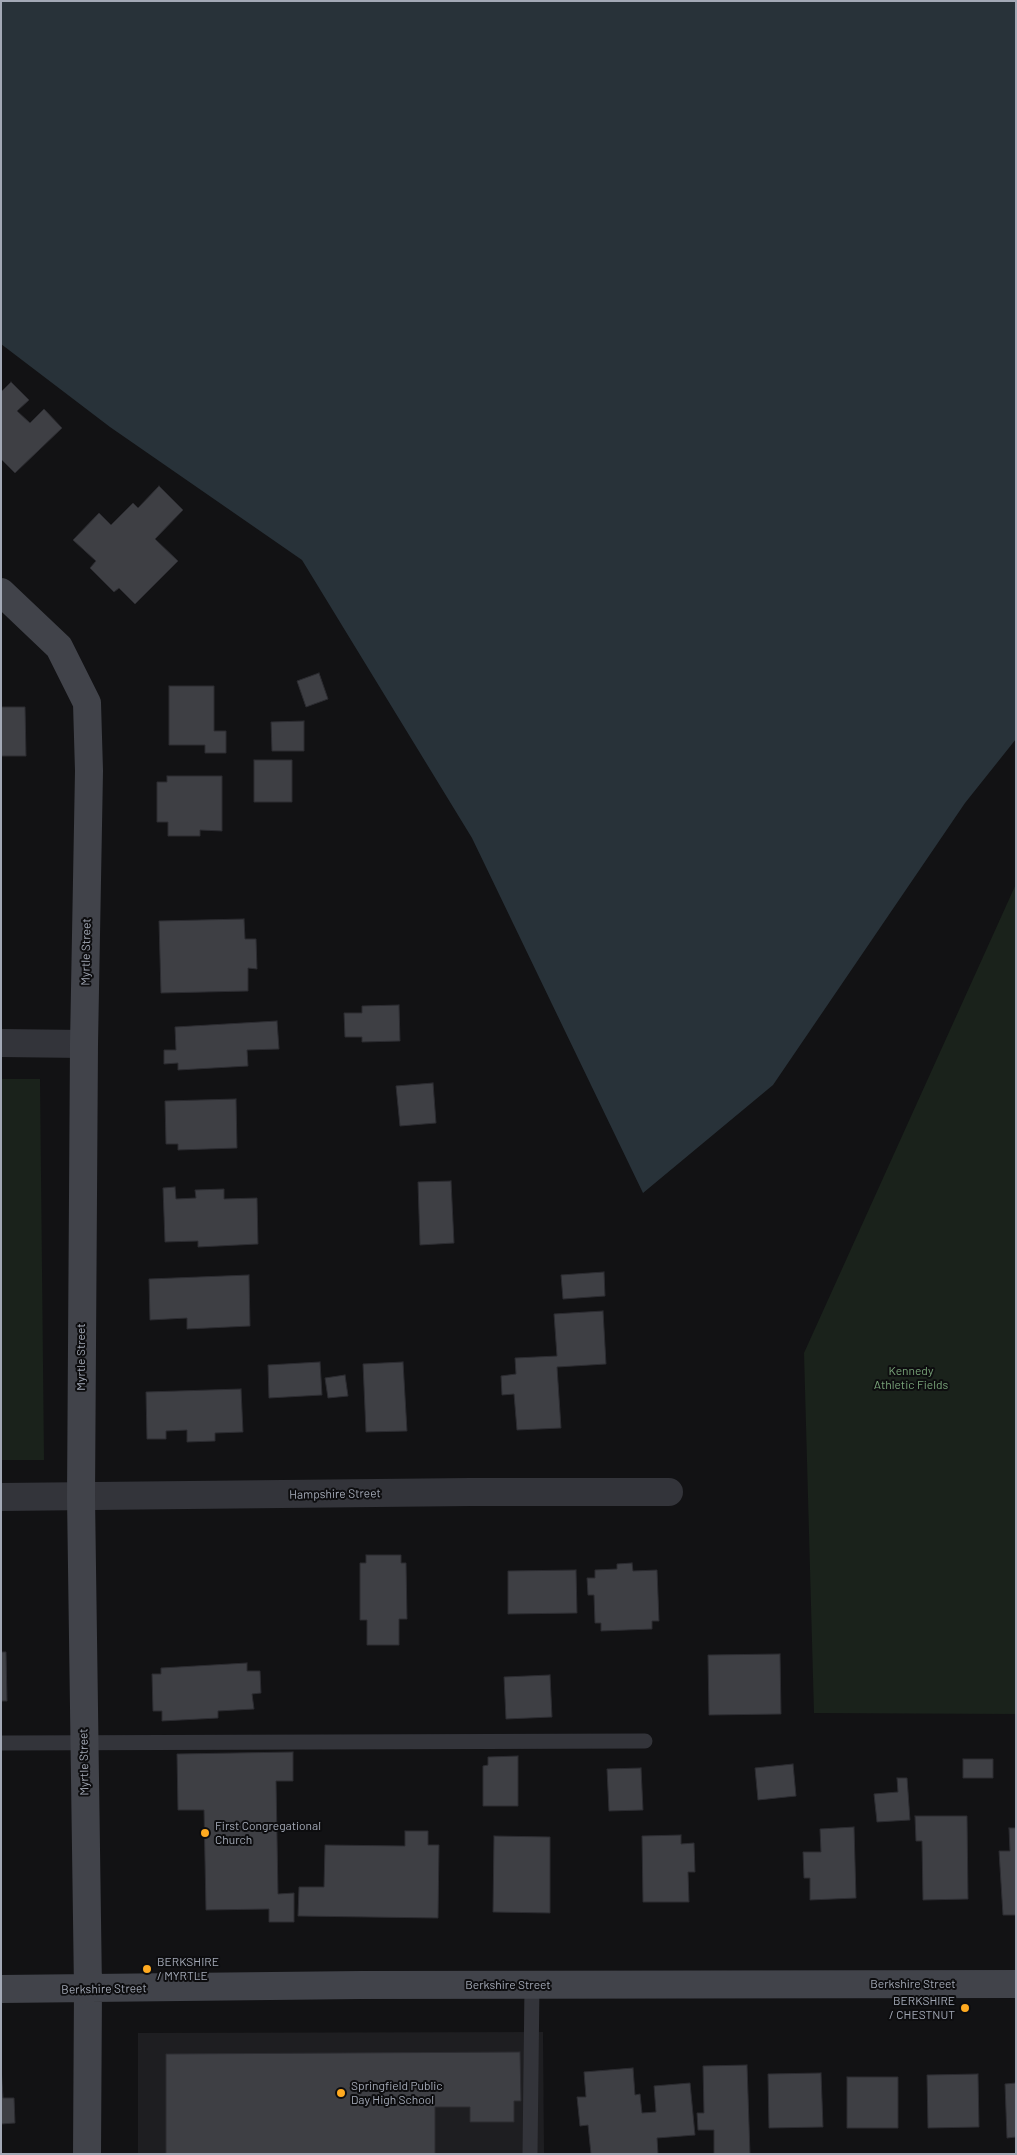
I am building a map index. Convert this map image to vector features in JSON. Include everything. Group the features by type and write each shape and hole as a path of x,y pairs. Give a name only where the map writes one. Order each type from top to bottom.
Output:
{"street":[{"name":"Myrtle Street","path":"1,592 59,647 87,703 89,770 84,1044 80,1497 88,1989 88,2154"},
{"path":"1,1044 84,1044"},
{"name":"Hampshire Street","path":"1,1497 669,1492"},
{"name":"Berkshire Street","path":"1,1989 1016,1984"}],"lane":[{"path":"1,1743 645,1741"},
{"path":"530,2154 532,1985"}],"shaded area":[{"path":"1,1 1016,1 1016,739 965,803 773,1085 643,1193 472,838 302,560 110,427 1,344"},
{"name":"Springfield Public Day High School","path":"543,2032 544,2154 138,2154 138,2033"}],"green space":[{"name":"Kennedy Athletic Fields","path":"1016,884 1016,1714 814,1713 804,1353"},
{"path":"1,1079 40,1079 44,1460 1,1460"}],"building":[{"path":"11,382 29,400 17,411 30,423 44,409 62,428 15,473 1,459 1,392"},
{"path":"159,486 183,510 155,539 178,561 135,604 119,588 114,592 90,568 96,561 73,540 99,513 111,525 133,503 138,508"},
{"path":"319,673 328,699 306,707 297,681"},
{"path":"169,686 214,686 214,731 226,731 226,753 205,753 205,745 169,745"},
{"path":"1,707 25,707 26,756 1,756"},
{"path":"304,721 304,751 272,751 271,722"},
{"path":"254,760 292,760 292,802 254,802"},
{"path":"167,776 222,776 222,831 200,830 200,836 168,836 168,822 157,822 157,782 167,782"},
{"path":"244,919 245,939 256,939 257,969 248,968 248,991 161,993 159,921"},
{"path":"399,1005 400,1041 362,1042 362,1037 345,1037 344,1013 362,1013 362,1006"},
{"path":"277,1021 279,1049 247,1050 248,1066 178,1070 178,1063 164,1064 164,1050 176,1050 175,1027"},
{"path":"433,1083 436,1123 400,1126 396,1086"},
{"path":"236,1099 237,1148 178,1150 178,1144 166,1144 165,1101"},
{"path":"451,1181 454,1243 420,1245 418,1182"},
{"path":"175,1187 176,1199 196,1198 195,1190 224,1189 224,1199 257,1198 258,1244 198,1247 198,1241 165,1242 163,1188"},
{"path":"604,1272 605,1296 563,1299 561,1275"},
{"path":"249,1275 250,1326 187,1329 187,1318 150,1320 149,1279"},
{"path":"603,1311 606,1364 557,1367 561,1428 517,1430 514,1394 502,1395 501,1376 516,1374 515,1358 557,1356 554,1314"},
{"path":"320,1362 322,1395 269,1398 268,1365"},
{"path":"403,1362 407,1431 366,1432 363,1364"},
{"path":"345,1375 348,1396 328,1398 325,1378"},
{"path":"241,1389 243,1432 215,1433 215,1441 187,1442 187,1430 166,1431 166,1439 147,1439 146,1392"},
{"path":"366,1555 401,1555 401,1563 406,1563 407,1619 399,1619 399,1645 367,1645 367,1620 360,1620 360,1563 366,1563"},
{"path":"632,1563 633,1571 657,1570 659,1621 652,1621 652,1629 601,1631 601,1623 595,1623 594,1595 588,1595 587,1578 595,1578 595,1570 617,1569 617,1564"},
{"path":"576,1570 577,1613 508,1614 508,1571"},
{"path":"1,1652 6,1652 7,1701 1,1701"},
{"path":"780,1654 781,1714 709,1715 708,1655"},
{"path":"247,1663 247,1671 260,1671 261,1693 252,1694 254,1709 218,1711 218,1718 162,1721 162,1711 153,1711 152,1674 161,1674 161,1668"},
{"path":"550,1675 552,1717 506,1719 504,1677"},
{"path":"293,1752 293,1781 276,1781 278,1894 294,1893 294,1922 269,1922 269,1909 206,1910 204,1810 178,1810 177,1754"},
{"path":"518,1756 518,1806 483,1806 483,1766 488,1765 488,1757"},
{"path":"963,1759 993,1759 993,1778 963,1778"},
{"path":"793,1764 796,1796 758,1800 755,1768"},
{"path":"641,1768 643,1810 609,1811 607,1769"},
{"path":"897,1778 907,1778 910,1820 877,1822 874,1794 898,1792"},
{"path":"915,1816 967,1816 968,1899 923,1900 922,1841 916,1841"},
{"path":"854,1827 856,1898 810,1900 810,1878 804,1878 803,1852 821,1852 820,1829"},
{"path":"1009,1828 1016,1828 1016,1915 1003,1915 999,1851 1010,1851"},
{"path":"405,1831 428,1831 428,1845 439,1845 438,1918 298,1916 299,1887 324,1887 325,1845 405,1846"},
{"path":"681,1835 681,1844 694,1843 695,1872 688,1872 689,1902 643,1902 642,1836"},
{"path":"494,1836 550,1837 550,1913 493,1912"},
{"name":"Springfield Public Day High School","path":"520,2052 521,2101 514,2101 514,2122 470,2122 470,2107 435,2107 435,2154 166,2154 166,2054"},
{"path":"747,2065 750,2154 714,2154 714,2130 698,2130 697,2113 704,2113 703,2066"},
{"path":"1,2067 3,2098 14,2098 15,2123 1,2124"},
{"path":"633,2068 635,2095 640,2094 642,2113 656,2112 654,2086 690,2083 695,2135 657,2138 658,2154 591,2154 588,2125 580,2126 577,2097 586,2097 584,2072"},
{"path":"821,2073 823,2127 769,2128 768,2074"},
{"path":"978,2074 979,2127 928,2128 927,2075"},
{"path":"847,2077 898,2077 898,2128 847,2128"},
{"path":"1016,2083 1016,2137 1007,2138 1005,2084"}],"place":[{"name":"First Congregational Church","path":"205,1833"},
{"name":"BERKSHIRE / MYRTLE","path":"147,1969"},
{"name":"BERKSHIRE / CHESTNUT","path":"965,2008"},
{"name":"Springfield Public Day High School","path":"341,2093"}]}
